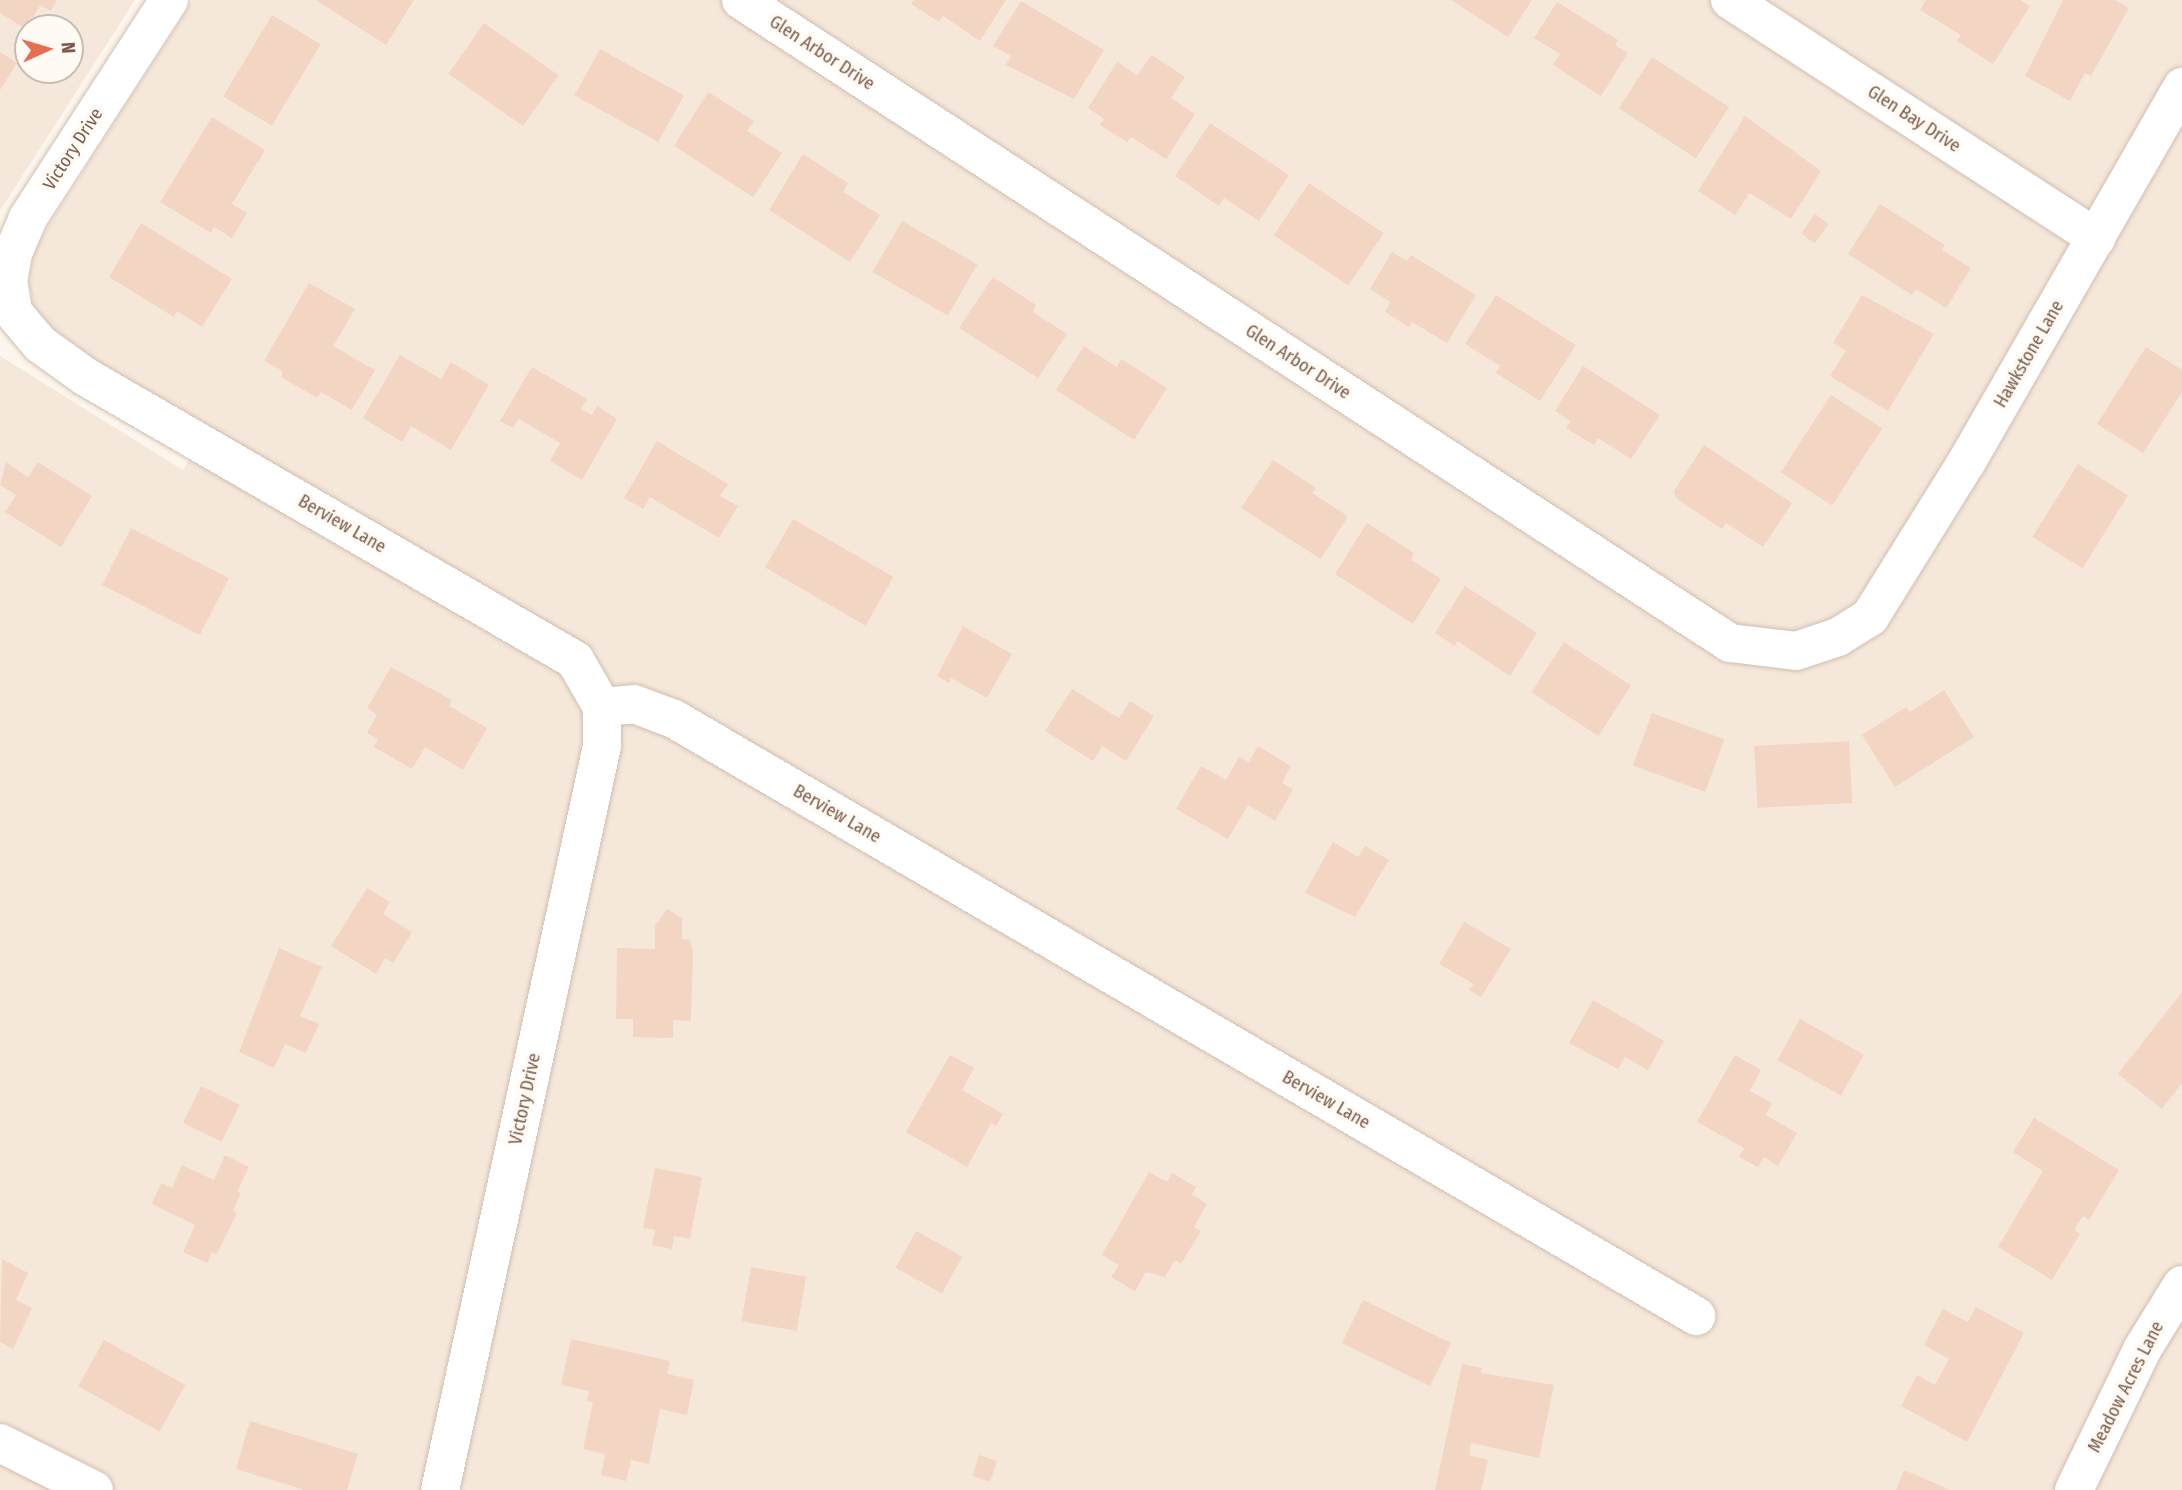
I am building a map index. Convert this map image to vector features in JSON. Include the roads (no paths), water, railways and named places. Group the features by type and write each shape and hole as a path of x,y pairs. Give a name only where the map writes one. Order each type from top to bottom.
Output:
{"street":[{"name":"Victory Drive","path":"5,301 13,253 28,218 169,0"},
{"name":"Glen Arbor Drive","path":"741,0 1730,643 1796,651 1838,637 1870,617"},
{"name":"Glen Bay Drive","path":"1730,0 2097,238"},
{"name":"Hawkstone Lane","path":"1870,617 2097,238 2182,87"},
{"name":"Berview Lane","path":"5,301 40,344 86,377 575,660 601,707 634,704 674,719 1696,1315"},
{"name":"Victory Drive","path":"440,1490 602,746 601,707"},
{"name":"Meadow Acres Lane","path":"2074,1490 2143,1348 2182,1285"},
{"path":"0,1443 93,1490"}]}
